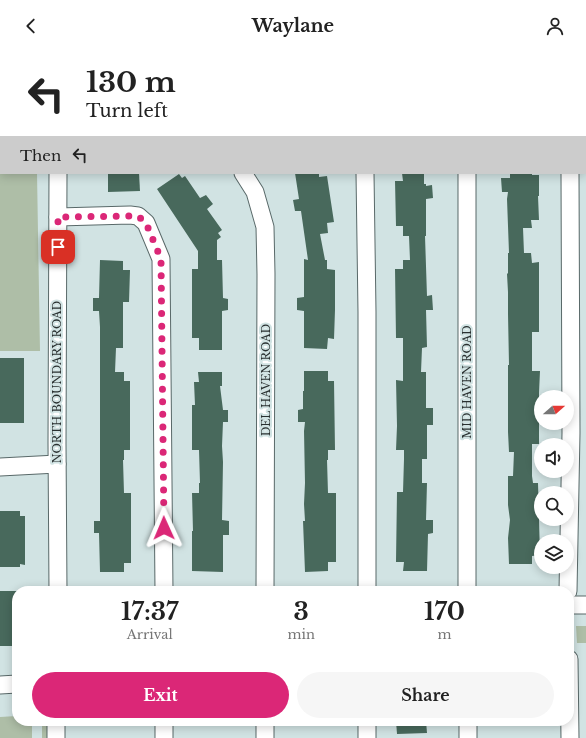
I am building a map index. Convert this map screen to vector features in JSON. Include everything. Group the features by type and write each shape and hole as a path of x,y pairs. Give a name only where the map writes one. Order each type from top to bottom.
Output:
{"street":[{"name":"NORTH BOUNDARY ROAD","path":"58,174 58,586"},
{"name":"DEL HAVEN ROAD","path":"244,174 255,192 265,227 265,586"},
{"path":"365,174 367,312 367,586"},
{"name":"MID HAVEN ROAD","path":"467,174 467,586"},
{"path":"568,586 571,433 570,174"},
{"path":"58,217 138,216 146,223 161,259 164,586"},
{"path":"0,467 57,464"},
{"path":"574,605 586,606"},
{"path":"0,685 12,684"},
{"path":"56,726 56,738"},
{"path":"164,726 164,738"},
{"path":"265,726 265,738"},
{"path":"367,726 367,738"},
{"path":"468,726 468,738"},
{"path":"570,726 570,738"}],"green space":[{"path":"0,174 37,174 40,351 0,351"},
{"path":"576,626 586,626 586,643 577,643"},
{"path":"12,716 12,726 32,726 32,738 0,738 0,717"},
{"path":"42,726 48,726 48,738 42,738"}],"building":[{"path":"108,174 139,174 140,191 108,192"},
{"path":"179,174 182,178 185,176 200,198 206,195 213,204 207,209 222,230 218,233 221,237 217,240 217,260 222,260 223,298 228,299 228,310 222,311 222,350 199,350 199,338 192,338 192,269 198,269 198,251 157,189"},
{"path":"295,174 319,174 319,177 327,176 334,222 327,223 328,233 320,234 325,260 327,260 327,269 335,270 335,310 334,339 328,338 327,349 304,348 304,311 297,310 297,298 304,297 304,259 308,260 301,211 295,211 293,200 299,199"},
{"path":"402,174 424,174 424,184 426,184 426,186 432,185 433,198 426,199 425,236 427,296 432,295 433,310 426,310 427,347 422,348 421,372 426,372 426,408 433,408 433,425 427,425 427,459 422,459 422,483 427,483 426,520 433,520 433,533 428,534 427,571 403,571 404,562 396,562 397,492 403,492 404,450 396,450 396,380 403,381 403,338 396,338 395,269 403,269 403,260 410,260 409,236 403,236 403,226 396,226 395,181 403,181"},
{"path":"510,174 539,175 539,220 531,220 532,228 523,228 524,253 531,253 532,263 539,262 539,332 532,332 532,371 540,371 539,390 534,390 534,430 539,430 539,438 534,438 534,444 532,444 532,476 533,483 538,483 538,486 534,486 534,526 539,526 539,534 534,534 534,556 532,556 532,564 509,564 508,538 510,520 508,505 508,476 513,476 514,452 509,452 508,432 508,192 502,192 501,178 510,178"},
{"path":"100,260 123,261 123,270 130,270 129,302 123,302 123,348 116,348 115,372 124,372 124,381 130,381 130,450 124,450 123,460 124,493 131,493 131,563 124,563 124,572 100,572 99,533 94,533 94,521 100,521 100,327 99,311 93,311 93,298 99,298"},
{"path":"0,358 24,358 24,423 0,423"},
{"path":"304,371 328,371 328,381 334,381 335,450 328,450 327,460 328,493 336,493 336,562 328,562 328,571 305,572 303,521 305,521 305,422 298,422 298,410 303,409"},
{"path":"198,372 222,372 222,386 220,386 223,410 228,410 228,422 223,422 222,446 222,520 229,521 229,535 223,535 223,572 192,571 192,493 199,493 200,483 199,450 192,450 192,405 195,405 194,382 199,382"},
{"path":"0,511 20,511 20,516 25,516 25,565 20,564 20,567 0,567"},
{"path":"0,591 12,591 12,646 0,646"},
{"path":"396,726 426,726 427,733 397,734"}],"route":[{"path":"58,247 58,217 130,215 138,216 146,223 157,247 161,259 164,528"}]}
